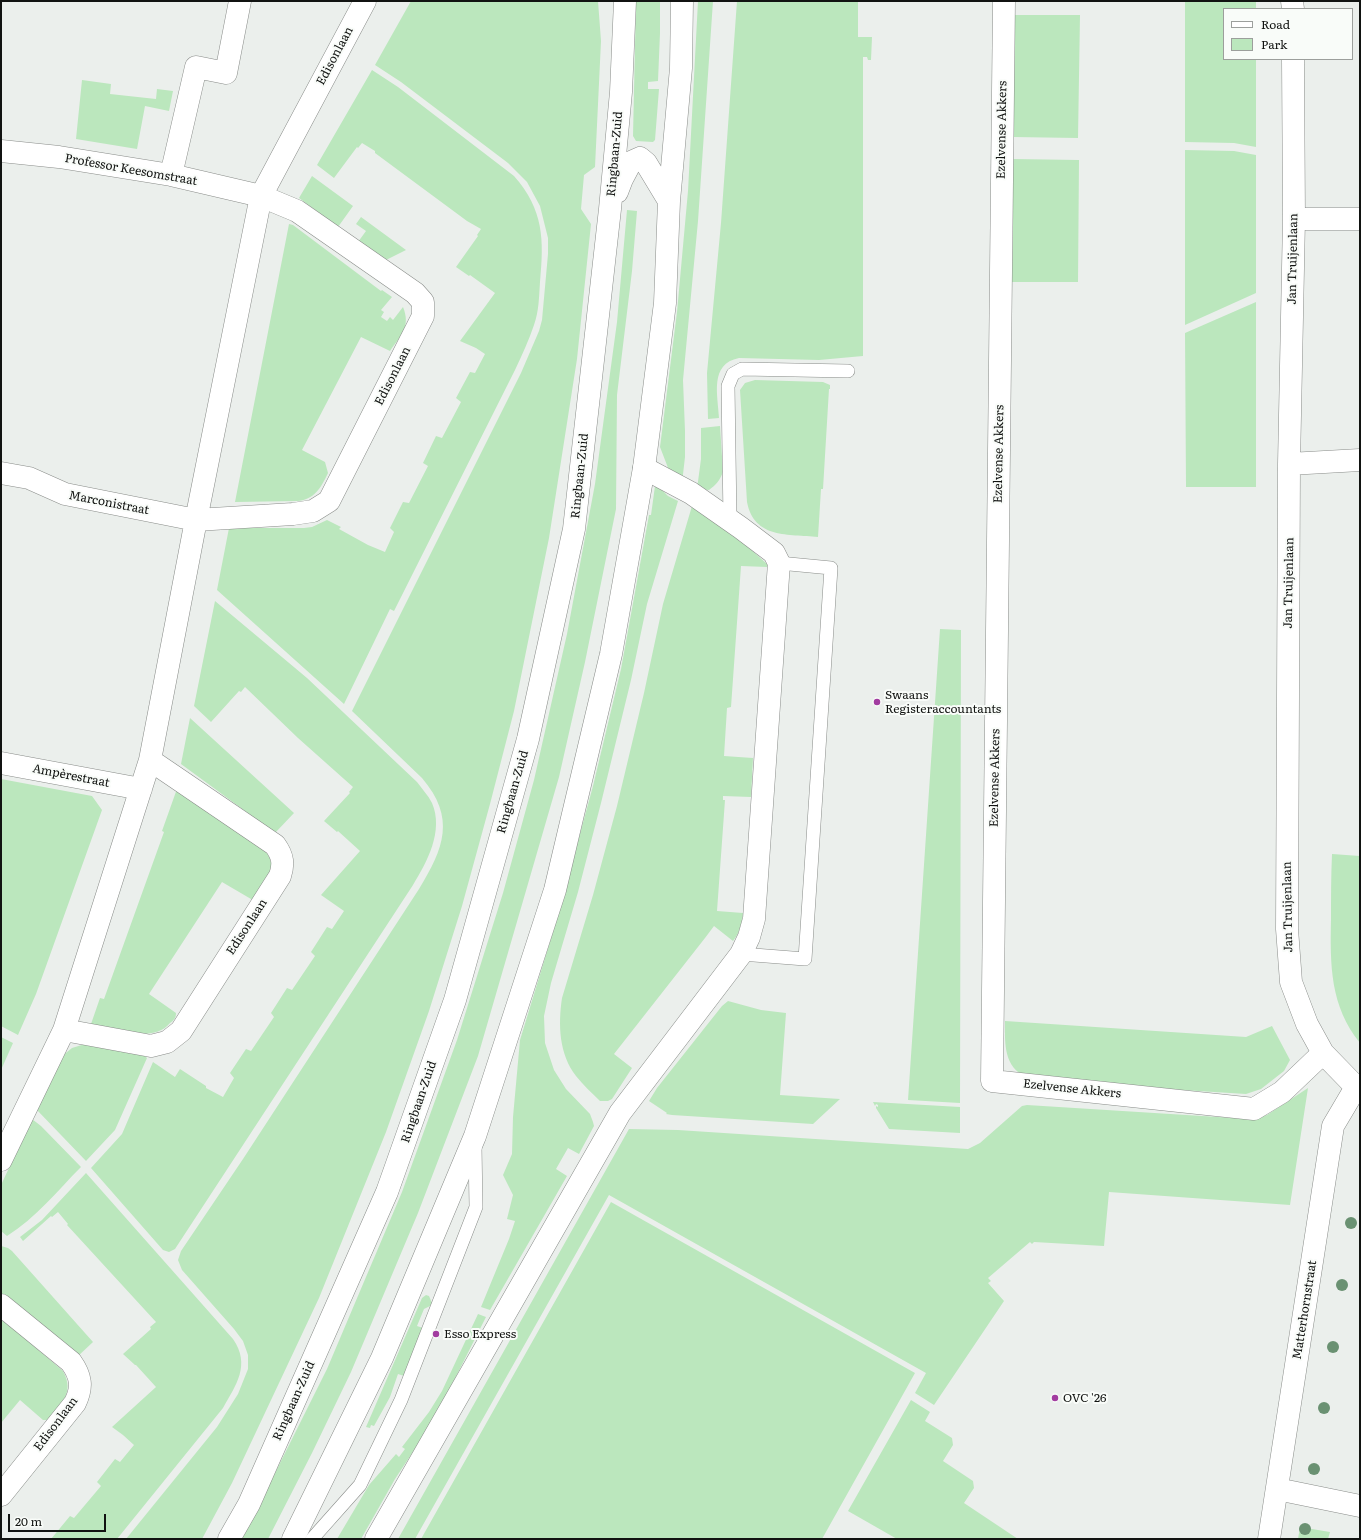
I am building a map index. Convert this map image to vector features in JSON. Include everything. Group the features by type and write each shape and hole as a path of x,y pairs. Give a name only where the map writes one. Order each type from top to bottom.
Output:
{"street":[{"path":"171,174 196,67 226,73 240,1"},
{"name":"Edisonlaan","path":"1,1160 64,1030 150,760 196,520 261,196 364,1"},
{"name":"Ringbaan-Zuid","path":"229,1539 249,1504 387,1192 455,1000 528,739 574,529 610,209 621,92 625,1"},
{"path":"293,1539 382,1358 475,1136 555,890 611,654 644,468 665,302 670,201 681,68 682,1"},
{"name":"Ezelvense Akkers","path":"1004,1 992,1081 1254,1109 1282,1092 1323,1053"},
{"name":"Jan Truijenlaan","path":"1293,60 1294,219 1289,464 1287,929 1291,982 1307,1024 1323,1053 1358,1088"},
{"name":"Professor Keesomstraat","path":"1,151 59,157 171,174 261,196"},
{"path":"610,209 622,179 631,162 640,158 650,168 670,201"},
{"name":"Edisonlaan","path":"196,520 293,514 313,511 330,501 424,316 423,302 415,293 297,211 261,196"},
{"path":"1294,219 1360,219"},
{"path":"1289,464 1360,460"},
{"path":"376,1539 620,1113 741,954 749,937 754,919 779,563 774,553 730,520 691,493 644,468"},
{"name":"Marconistraat","path":"1,473 29,478 65,494 196,520"},
{"name":"Edisonlaan","path":"64,1030 151,1046 167,1042 175,1037 181,1031 280,876 283,866 281,854 275,845 150,760"},
{"name":"Ampèrestraat","path":"1,763 141,789"},
{"name":"Matterhornstraat","path":"1269,1539 1333,1126 1358,1088"},
{"name":"Edisonlaan","path":"1,1305 71,1362 77,1371 80,1382 80,1393 75,1403 1,1496"},
{"path":"1277,1489 1360,1506"}],"lane":[{"path":"730,520 728,386 733,374 742,369 848,371"},
{"path":"741,954 805,959 831,568 779,563"},
{"path":"312,1539 360,1485 401,1400 476,1207 475,1136"}],"green space":[{"path":"411,1 598,1 601,41 595,167 584,175 581,209 591,224 577,359 549,538 514,711 462,906 429,1011 386,1132 319,1298 232,1483 202,1539 126,1539 217,1427 238,1394 248,1369 248,1355 243,1341 182,1270 178,1260 181,1251 243,1159 419,889 435,860 440,846 443,833 443,820 433,793 422,778 352,711 521,373 539,331 542,320 548,238 540,206 527,182 508,163 401,82 375,65"},
{"path":"636,1 660,1 658,81 648,82 648,89 659,89 655,140 653,142 636,141 633,136"},
{"path":"698,1 713,1 698,221 683,380 685,457 682,483 670,473 660,447 677,312 688,191"},
{"path":"737,1 858,1 858,37 872,37 871,60 868,60 867,57 863,57 863,356 819,360 739,358 729,361 719,374 717,382 719,418 708,419 707,373 721,223"},
{"path":"1185,1 1256,1 1256,8 1223,8 1223,60 1256,60 1256,147 1234,143 1185,142"},
{"path":"1014,15 1080,15 1078,138 1013,137"},
{"path":"372,70 398,87 514,176 524,189 536,213 540,226 542,252 536,320 523,353 394,611 390,609 344,704 217,590 229,528 304,528 312,527 327,520 341,527 339,529 368,545 385,552 394,532 390,528 403,502 409,503 428,466 423,463 436,436 442,438 461,402 456,398 470,372 475,373 485,354 460,341 495,293 456,267 478,236 477,235 481,229 467,221 375,153 375,151 362,143 358,148 357,147 334,178 317,165"},
{"path":"82,80 111,84 110,94 156,99 157,89 173,91 169,111 145,106 137,149 76,139"},
{"path":"1185,150 1234,151 1256,155 1256,293 1185,325"},
{"path":"1013,159 1079,160 1078,282 1012,282"},
{"path":"312,176 353,206 338,227 299,198"},
{"path":"627,210 637,211 632,271 617,395 616,509 585,662 559,777 478,1056 418,1213 351,1372 268,1539 242,1539 327,1369 402,1192 457,1040 503,893 534,780 567,634 595,484 617,322"},
{"path":"361,217 406,250 386,260 358,242 366,231 356,224"},
{"path":"289,224 293,225 381,291 382,290 392,297 381,310 384,312 381,317 387,321 390,317 393,320 403,307 406,320 404,330 390,351 361,337 302,450 325,462 328,473 320,488 312,496 297,501 235,502"},
{"path":"1256,302 1256,487 1186,487 1185,333"},
{"path":"755,380 823,382 830,385 823,489 821,489 818,537 785,534 765,529 757,523 751,514 747,502 740,390 745,383"},
{"path":"720,426 723,472 718,482 709,490 697,489 701,459 701,428"},
{"path":"657,485 668,496 678,501 647,604 631,680 601,803 578,892 551,983 544,1016 545,1043 554,1070 566,1089 590,1114 594,1126 579,1154 568,1148 556,1169 567,1176 490,1310 481,1307 515,1221 507,1219 513,1195 503,1175 512,1154 513,1117 520,1040 556,922 593,786 621,669 649,515 651,515 655,486"},
{"path":"692,506 746,545 767,564 767,567 741,566 731,707 727,708 724,756 753,758 751,797 723,796 723,800 725,800 717,911 743,913 742,921 739,931 733,941 714,926 614,1054 632,1068 612,1099 608,1101 600,1101 576,1076 566,1058 560,1029 562,998 593,895 617,806 644,693 663,604"},
{"path":"215,601 307,678 417,782 432,803 436,824 432,846 424,866 413,885 175,1249 169,1252 163,1250 91,1168 122,1134 153,1062 175,1077 180,1069 206,1086 206,1088 223,1097 234,1078 230,1073 246,1049 251,1051 274,1017 271,1013 287,988 292,990 315,956 311,952 327,927 332,929 344,911 321,895 360,851 338,831 337,832 324,821 350,793 349,792 353,787 298,738 245,687 241,692 239,691 211,722 194,706"},
{"path":"940,629 961,630 960,1103 908,1100"},
{"path":"190,718 294,813 275,833 181,764"},
{"path":"1,779 92,796 102,810 36,994 18,1035 1,1026"},
{"path":"178,786 263,847 271,862 270,874 253,899 222,882 149,994 176,1013 174,1020 163,1029 154,1033 143,1034 121,1031 91,1024 100,998 104,999 164,832 162,831"},
{"path":"1332,854 1360,856 1360,1043 1350,1029 1343,1014 1337,1000 1334,984 1331,953"},
{"path":"728,1001 761,1010 786,1013 780,1095 840,1099 813,1124 672,1115 666,1114 667,1113 649,1101 657,1088 722,1006"},
{"path":"1005,1021 1246,1037 1272,1026 1290,1060 1284,1071 1261,1089 1246,1094 1040,1081 1022,1075 1011,1064 1006,1051"},
{"path":"1,1037 13,1043 1,1070"},
{"path":"85,1044 142,1054 147,1058 115,1130 86,1161 36,1109 62,1056 72,1048"},
{"path":"1308,1088 1290,1205 1109,1192 1104,1246 1034,1242 1032,1244 1030,1242 988,1278 991,1281 988,1283 1004,1301 934,1405 915,1393 926,1373 609,1195 415,1539 398,1539 629,1129 678,1130 968,1149 980,1143 1022,1106 1027,1105 1250,1119 1267,1115"},
{"path":"873,1102 960,1107 960,1133 889,1129 876,1108 878,1105 876,1104 875,1106"},
{"path":"32,1119 41,1126 81,1167 37,1213 7,1236 1,1231 1,1185"},
{"path":"86,1173 233,1339 241,1358 241,1366 237,1383 223,1408 117,1539 51,1539 70,1516 74,1518 101,1486 97,1482 115,1459 120,1462 134,1445 112,1427 156,1387 136,1365 123,1354 151,1329 150,1327 156,1322 67,1225 68,1224 58,1212 52,1217 51,1216 23,1241 20,1237 42,1220"},
{"path":"611,1202 915,1373 822,1539 421,1539"},
{"path":"1,1246 12,1251 93,1342 76,1358 1,1293"},
{"path":"426,1295 429,1296 432,1303 424,1309 417,1326 423,1328 404,1376 398,1374 390,1397 374,1426 371,1425 370,1428 366,1427 422,1298"},
{"path":"478,1314 486,1317 434,1420 395,1479 361,1539 337,1539 369,1485 396,1454 399,1457 405,1449 402,1447 429,1412 442,1391"},
{"path":"1,1318 63,1371 68,1386 67,1392 62,1403 48,1420 43,1420 20,1400 1,1423"},
{"path":"911,1400 930,1412 925,1421 952,1438 953,1445 943,1461 973,1481 974,1488 964,1503 1018,1539 897,1539 848,1511"},
{"path":"1300,1527 1330,1532 1328,1539 1298,1539"}],"place":[{"name":"Swaans Registeraccountants","path":"877,702"},
{"name":"Esso Express","path":"436,1334"},
{"name":"OVC '26","path":"1055,1398"}]}
